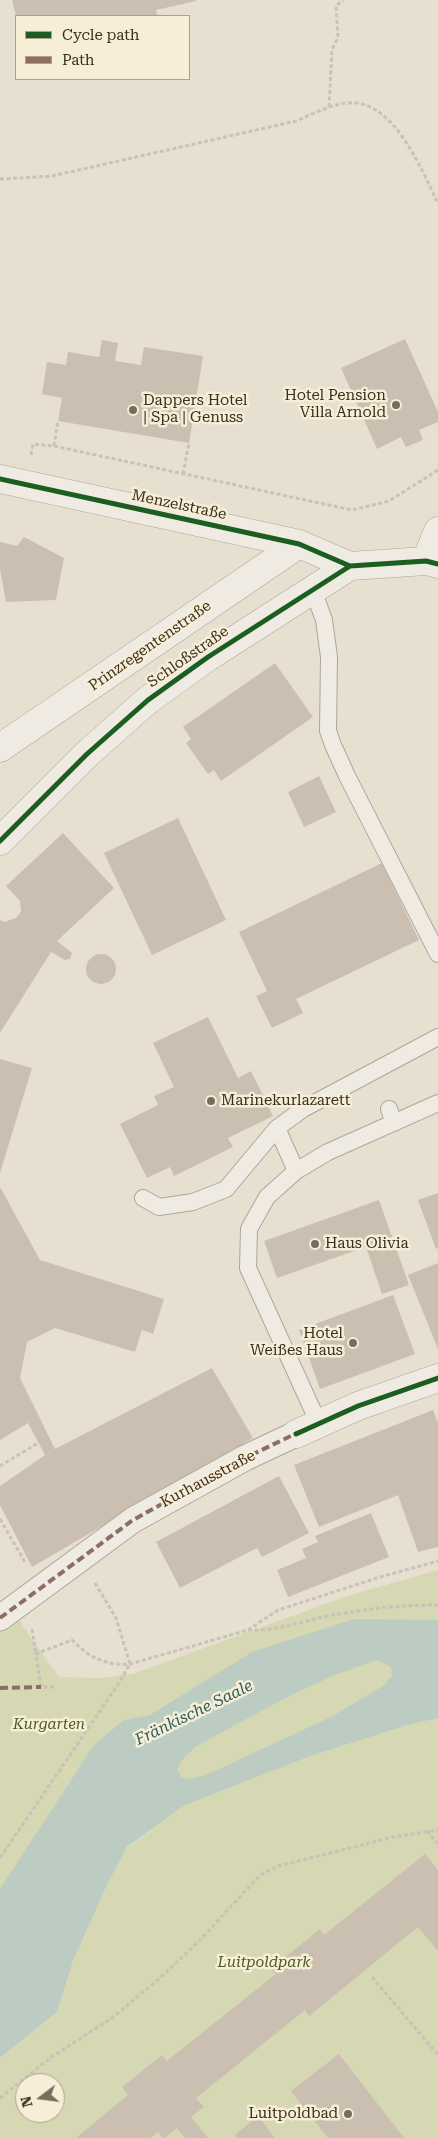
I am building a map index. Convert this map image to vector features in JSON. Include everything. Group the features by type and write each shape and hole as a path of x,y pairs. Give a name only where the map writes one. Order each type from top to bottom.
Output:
{"street":[{"name":"Menzelstraße","path":"0,479 299,544 350,566"},
{"path":"432,563 438,532"},
{"name":"Prinzregentenstraße","path":"0,748 299,544"},
{"name":"Schloßstraße","path":"0,841 87,754 148,700 208,657 350,566 432,563"},
{"name":"Kurhausstraße","path":"0,1618 133,1520 245,1458 358,1406 438,1378"}],"lane":[{"path":"313,590 324,620 329,657 328,731 347,776 438,954"},
{"path":"143,1198 159,1206 193,1202 226,1189 277,1128 303,1109 438,1037"},
{"path":"307,1429 248,1268 249,1229 268,1197 296,1171 392,1116 438,1104"},
{"path":"277,1128 296,1171"}],"path":[{"path":"329,106 332,50 338,37 336,6 343,0"},
{"path":"0,179 52,176 100,166 296,122 329,106 349,103 365,105 387,118 405,140 438,203"},
{"path":"58,421 54,446 352,510 389,501 438,470"},
{"path":"183,474 189,443"},
{"path":"0,1466 38,1443"},
{"path":"0,1519 41,1589"},
{"path":"0,1857 130,1664 116,1618 81,1559"},
{"path":"248,1630 278,1610 380,1577 438,1561"},
{"path":"36,1654 72,1640 85,1653 101,1661 115,1665 130,1664 248,1630 280,1629 323,1617 392,1606 438,1605"},
{"path":"31,1621 41,1687 54,1687"},
{"path":"0,2098 50,2058 112,2018 160,1978 199,1941 260,1875 278,1866 311,1857 393,1837 438,1830"},
{"path":"427,1831 438,1844"},
{"path":"372,1976 438,2054"}],"green space":[{"name":"Luitpoldpark","path":"438,1570 438,2138 0,2138 0,2058 57,2012 73,1961 107,1885 127,1848 185,1805 0,1889 0,1626 16,1616 59,1677 99,1678 133,1674 347,1596"}],"water":[{"name":"Fränkische Saale","path":"354,1619 438,1620 438,1718 407,1725 310,1756 185,1805 127,1847 107,1885 73,1961 57,2012 0,2058 0,1889 94,1745 124,1720 150,1715 252,1652","holes":["378,1660 391,1667 392,1676 383,1686 333,1716 204,1776 189,1779 181,1777 177,1769 182,1760 195,1747 262,1710 307,1687 354,1668"]}],"building":[{"path":"12,0 196,0 156,10 158,15 16,15"},
{"path":"405,339 438,412 438,422 419,430 423,440 406,447 401,437 377,449 341,368"},
{"path":"102,340 118,343 115,361 141,365 144,347 203,356 189,443 58,421 62,398 42,394 47,362 66,365 68,352 99,357"},
{"path":"24,537 64,558 56,600 6,602 0,569 0,542 17,546"},
{"path":"275,663 313,717 221,781 214,770 208,774 186,743 191,739 183,727"},
{"path":"319,776 336,812 304,827 288,792"},
{"path":"178,818 226,920 152,955 104,853"},
{"path":"63,833 114,888 57,941 72,953 70,959 65,960 51,952 0,1033 0,920 4,922 16,918 21,912 20,901 6,886"},
{"path":"382,863 419,940 296,999 303,1013 272,1028 256,996 267,991 239,932"},
{"path":"101,954 112,958 116,969 112,980 101,984 90,980 86,969 90,958"},
{"name":"Marinekurlazarett","path":"208,1017 238,1078 251,1071 273,1116 228,1138 233,1147 174,1176 170,1167 147,1178 120,1124 158,1105 154,1096 174,1087 153,1043"},
{"path":"0,1059 32,1068 0,1173"},
{"path":"0,1187 40,1260 164,1299 153,1334 142,1330 135,1352 55,1328 27,1342 20,1378 55,1449 212,1368 253,1438 32,1567 0,1505 0,1486 45,1455 28,1423 0,1440"},
{"path":"438,1193 438,1248 436,1249 418,1200"},
{"path":"379,1200 409,1285 382,1294 366,1247 277,1278 264,1241"},
{"path":"438,1263 438,1349 408,1275"},
{"path":"393,1295 415,1354 320,1389 299,1330"},
{"path":"433,1410 438,1423 438,1547 418,1552 398,1495 319,1527 294,1465"},
{"path":"279,1476 309,1533 262,1557 257,1548 180,1588 156,1542"},
{"path":"371,1513 389,1557 288,1597 277,1570 306,1558 302,1549 318,1542 315,1536"},
{"path":"425,1854 438,1870 438,1951 418,1927 309,2016 305,2010 196,2098 204,2107 191,2117 208,2138 185,2138 177,2128 165,2138 158,2132 151,2138 76,2138 128,2095 122,2087 162,2055 167,2061 276,1974 271,1969 320,1929 324,1935"},
{"name":"Luitpoldbad","path":"339,2054 404,2138 328,2138 291,2091"},
{"name":"Luitpoldbad","path":"258,2116 275,2138 237,2138 235,2135"}],"marked path":[{"path":"0,1618 133,1520 245,1458 299,1432"},
{"path":"0,1688 41,1687"}],"cycle path":[{"path":"0,479 299,544 350,566"},
{"path":"0,841 87,754 148,700 208,657 350,566 426,561 438,564"},
{"path":"296,1434 358,1406 438,1378"}],"place":[{"name":"Hotel Pension Villa Arnold","path":"396,405"},
{"name":"Dappers Hotel | Spa | Genuss","path":"133,410"},
{"name":"Marinekurlazarett","path":"211,1101"},
{"name":"Haus Olivia","path":"315,1244"},
{"name":"Hotel Weißes Haus","path":"353,1343"},
{"name":"Luitpoldbad","path":"348,2114"}],"park label":[{"name":"Kurgarten","path":"49,1725"}]}
